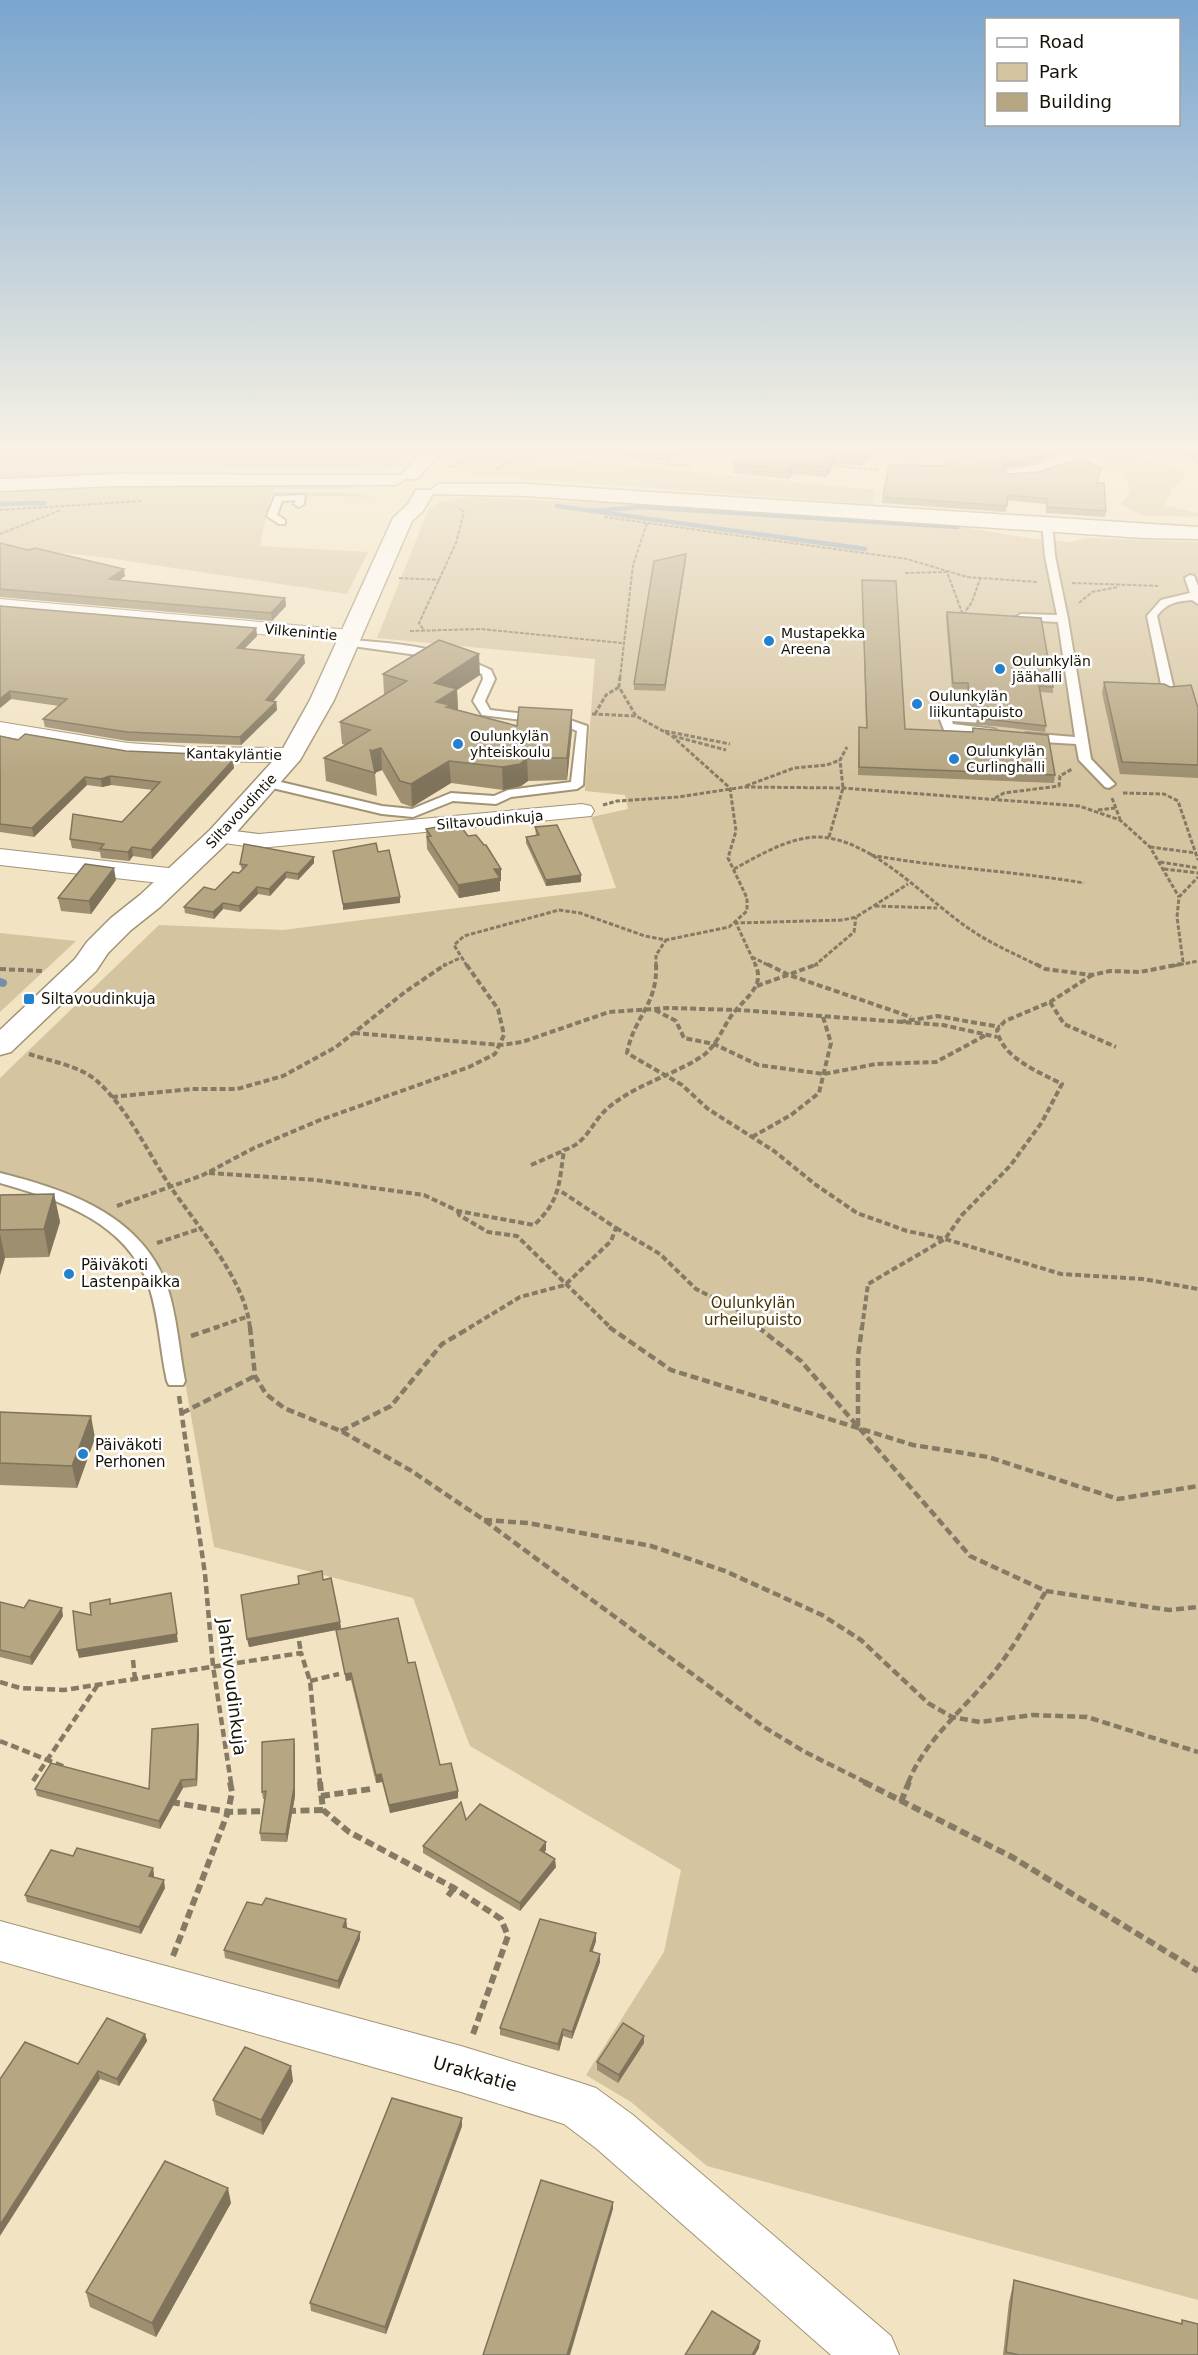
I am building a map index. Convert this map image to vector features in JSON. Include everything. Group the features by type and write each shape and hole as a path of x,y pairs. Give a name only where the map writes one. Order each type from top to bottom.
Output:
{"main road":[{"name":"Siltavoudintie","path":"9,1049 86,965 97,948 219,836 291,755 310,725 386,557"}],"street":[{"name":"Vilkenintie","path":"0,605 350,639"},
{"name":"Kantakyläntie","path":"0,729 128,750 188,754 291,755"},
{"name":"Siltavoudinkuja","path":"219,836 260,841 504,809 582,811"},
{"path":"0,857 177,877"},
{"name":"Urakkatie","path":"0,1941 461,2069 579,2105 615,2132 872,2355"}],"lane":[{"path":"1052,557 1085,760 1112,788"},
{"path":"1169,694 1152,616 1156,608 1164,602 1194,591"},
{"path":"1008,617 1063,619"},
{"path":"268,783 382,810 413,813 451,797 504,809 508,794 577,785 583,729 564,722 486,713 479,701 489,679 487,672 482,669 452,659 350,639"},
{"path":"999,720 945,717 948,727 1082,741"},
{"path":"0,1178 45,1190 97,1214 111,1222 140,1248 158,1286 176,1381"}],"path":[{"path":"423,629 419,623 450,557"},
{"path":"636,557 622,643 619,687 636,716 672,736 730,788 736,831 728,858 747,898 747,911 736,923"},
{"path":"894,557 980,579 1130,585 1194,591"},
{"path":"905,573 947,572"},
{"path":"947,572 947,581 956,594 963,615 972,602 980,579"},
{"path":"395,577 440,580"},
{"path":"1063,619 1092,592 1130,585"},
{"path":"401,631 481,629 622,643"},
{"path":"595,714 606,695 619,687"},
{"path":"662,730 687,733 705,740 730,744"},
{"path":"672,736 726,750"},
{"path":"696,741 705,740"},
{"path":"828,838 843,788 844,779 840,760 847,747"},
{"path":"744,787 794,768 827,765 840,760"},
{"path":"995,798 1004,792 1059,786 1060,776 1085,760"},
{"path":"582,811 617,801 678,797 744,787 843,788 1055,802 1094,810 1120,820 1150,847 1167,875 1179,897 1177,917 1183,962"},
{"path":"1120,820 1112,788 1174,798 1180,805 1198,860"},
{"path":"1094,810 1116,808"},
{"path":"734,868 776,846 804,838 828,838 854,844 974,932 1034,964 1055,971 1092,975 1171,968 1183,962 1198,961"},
{"path":"1150,847 1196,853"},
{"path":"871,855 927,865 1027,873 1084,883"},
{"path":"1159,862 1198,867"},
{"path":"1163,869 1198,875 1179,897"},
{"path":"1167,875 1180,871"},
{"path":"97,1214 208,1173 254,1148 320,1120 469,1067 495,1054 504,1035 498,1009 460,958 454,945 464,936 559,910 580,913 655,939 666,940 717,930 736,923 856,917 908,884"},
{"path":"874,906 939,908"},
{"path":"757,986 819,964 854,932 856,917"},
{"path":"531,1165 577,1146 607,1108 662,1074 702,1056 722,1036 732,1014 739,1010 757,986 760,974 736,923"},
{"path":"666,940 656,955 657,983 630,1036 627,1053 682,1085 708,1109 752,1137 857,1213 907,1231 945,1239 1061,1274 1143,1279 1198,1288"},
{"path":"751,956 789,975 911,1017 948,1017 1000,1027"},
{"path":"111,1097 191,1089 237,1089 283,1076 336,1047 405,992 442,966 460,958"},
{"path":"0,969 52,970"},
{"path":"997,1036 1005,1021 1050,1002 1092,975"},
{"path":"1050,1002 1064,1024 1116,1047"},
{"path":"654,1010 676,1021 684,1038 714,1044 758,1065 824,1074 876,1064 936,1062 987,1034"},
{"path":"354,1033 402,1035 501,1045 522,1042 609,1012 739,1010 943,1025 997,1036 1012,1054 1062,1084 1042,1122 1010,1166 962,1215 945,1239 868,1284 858,1356 858,1428"},
{"path":"752,1137 791,1115 819,1093 831,1043 823,1017"},
{"path":"899,1022 911,1017"},
{"path":"9,1049 39,1056 84,1073 100,1084 111,1097 222,1258 249,1316 255,1376 266,1394 284,1408 340,1431 410,1470 484,1520 764,1727 805,1752 1012,1857 1198,1971"},
{"path":"208,1173 316,1180 424,1195 458,1210 534,1225 548,1212 559,1190 564,1150"},
{"path":"559,1190 660,1254 696,1289 736,1309 801,1361 858,1428 919,1494 970,1556 1046,1591 1169,1610 1198,1607"},
{"path":"458,1210 459,1215 488,1232 517,1236 602,1322 671,1370 914,1445 988,1457 1118,1499 1198,1486"},
{"path":"140,1248 202,1228"},
{"path":"340,1431 391,1406 442,1344 520,1297 565,1285 611,1241 616,1228"},
{"path":"168,1344 249,1316"},
{"path":"182,1413 255,1376"},
{"name":"Jahtivoudinkuja","path":"162,1985 228,1812 232,1792 213,1666 205,1574 176,1381"},
{"path":"484,1520 528,1523 651,1545 725,1571 822,1615 861,1640 928,1703 952,1717 980,1722 1032,1715 1088,1717 1198,1752"},
{"path":"901,1802 914,1768 952,1717 985,1683 1012,1647 1046,1591"},
{"path":"299,1641 310,1681 323,1810"},
{"path":"0,1682 17,1688 44,1690 97,1686 301,1653"},
{"path":"133,1660 135,1679"},
{"path":"310,1681 339,1674"},
{"path":"33,1781 97,1686"},
{"path":"0,1742 69,1768"},
{"path":"321,1796 372,1789"},
{"path":"163,1801 228,1812 323,1810 349,1832 454,1888 501,1919 508,1936 461,2069"},
{"path":"448,1896 454,1888"}],"green space":[{"path":"100,557 366,557 347,594"},
{"name":"Oulunkylän urheilupuisto","path":"409,557 1198,557 1198,2300 707,2166 631,2102 586,2075 664,1952 681,1870 470,1746 413,1598 214,1547 176,1330 163,1271 139,1237 92,1205 51,1186 0,1173 0,1078 159,925 283,930 616,888 591,817 628,809 625,795 585,791 595,659 377,638"},
{"path":"0,933 76,941 0,1012"}],"building":[{"path":"0,557 73,557 124,569 109,579 285,598 271,613 0,589"},
{"path":"686,557 665,685 634,684 654,561"},
{"path":"862,580 896,581 905,729 973,732 973,728 1048,735 1055,775 859,767 859,727 867,728"},
{"path":"0,606 256,628 237,648 304,655 266,700 276,702 240,737 127,732 43,719 67,699 10,691 0,699"},
{"name":"Oulunkylän jäähalli","path":"947,612 1041,618 1053,687 1039,686 1046,726 977,718 1004,719 1008,714 1000,708 970,706 968,683 953,683"},
{"path":"439,640 479,654 434,683 457,689 436,702 450,705 446,707 517,726 519,707 572,710 567,758 527,758 520,764 502,767 449,761 411,784 400,781 381,748 371,751 370,749 375,773 324,758 370,730 340,722 407,681 383,674"},
{"path":"1104,682 1164,684 1170,687 1191,685 1198,708 1198,765 1122,762"},
{"path":"25,734 126,751 221,755 218,758 233,760 151,850 132,847 128,852 100,849 104,844 70,839 73,814 122,822 160,782 110,776 101,779 85,777 32,828 0,824 0,736 18,740"},
{"path":"458,823 468,836 476,835 486,845 501,869 494,869 500,878 458,885 427,837 431,836 426,829"},
{"path":"557,825 581,875 546,880 526,837 539,835 535,827"},
{"path":"376,843 378,852 389,850 400,897 343,904 333,851"},
{"path":"244,844 314,857 298,874 286,872 269,889 257,887 239,906 223,903 213,912 184,907 204,887 215,890 233,872 239,873 247,865 240,864"},
{"path":"85,864 114,868 89,901 58,898"},
{"path":"54,1194 44,1229 0,1230 0,1195"},
{"path":"0,1412 91,1416 72,1466 0,1463"},
{"path":"322,1571 323,1580 331,1578 340,1622 247,1639 241,1595 299,1584 298,1576"},
{"path":"171,1593 177,1634 77,1650 73,1611 91,1615 90,1603 110,1599 110,1604"},
{"path":"29,1600 62,1608 30,1657 0,1650 0,1602 24,1608"},
{"path":"398,1618 408,1663 415,1662 440,1765 451,1763 458,1791 389,1805 381,1774 376,1775 351,1673 345,1674 336,1630"},
{"path":"198,1724 196,1779 181,1780 159,1821 35,1789 51,1763 149,1789 152,1729"},
{"path":"294,1739 294,1788 286,1834 260,1833 266,1791 262,1792 262,1742"},
{"path":"461,1802 466,1820 480,1804 546,1842 540,1850 555,1859 520,1903 423,1846"},
{"path":"77,1848 153,1868 149,1876 164,1880 139,1927 25,1895 51,1850 73,1856"},
{"path":"266,1898 346,1919 343,1927 360,1932 338,1981 224,1950 247,1902 262,1905"},
{"path":"540,1919 596,1933 590,1951 600,1954 572,2032 563,2029 558,2044 500,2028"},
{"path":"107,2018 145,2034 117,2079 98,2071 0,2225 0,2079 25,2042 78,2064"},
{"path":"623,2023 644,2036 619,2075 597,2062"},
{"path":"245,2047 291,2066 261,2120 213,2100"},
{"path":"392,2098 462,2118 385,2327 310,2303"},
{"path":"165,2161 228,2188 152,2323 86,2292"},
{"path":"541,2180 613,2202 567,2355 483,2355"},
{"path":"1014,2280 1182,2324 1182,2320 1198,2324 1198,2355 1019,2355 1006,2352"},
{"path":"712,2311 760,2341 752,2355 685,2355"}],"place":[{"name":"Mustapekka Areena","path":"769,641"},
{"name":"Oulunkylän jäähalli","path":"1000,669"},
{"name":"Oulunkylän liikuntapuisto","path":"917,704"},
{"name":"Oulunkylän yhteiskoulu","path":"458,744"},
{"name":"Oulunkylän Curlinghalli","path":"954,759"},
{"name":"Siltavoudinkuja","path":"29,999"},
{"name":"Päiväkoti Lastenpaikka","path":"69,1274"},
{"name":"Päiväkoti Perhonen","path":"83,1454"}]}
